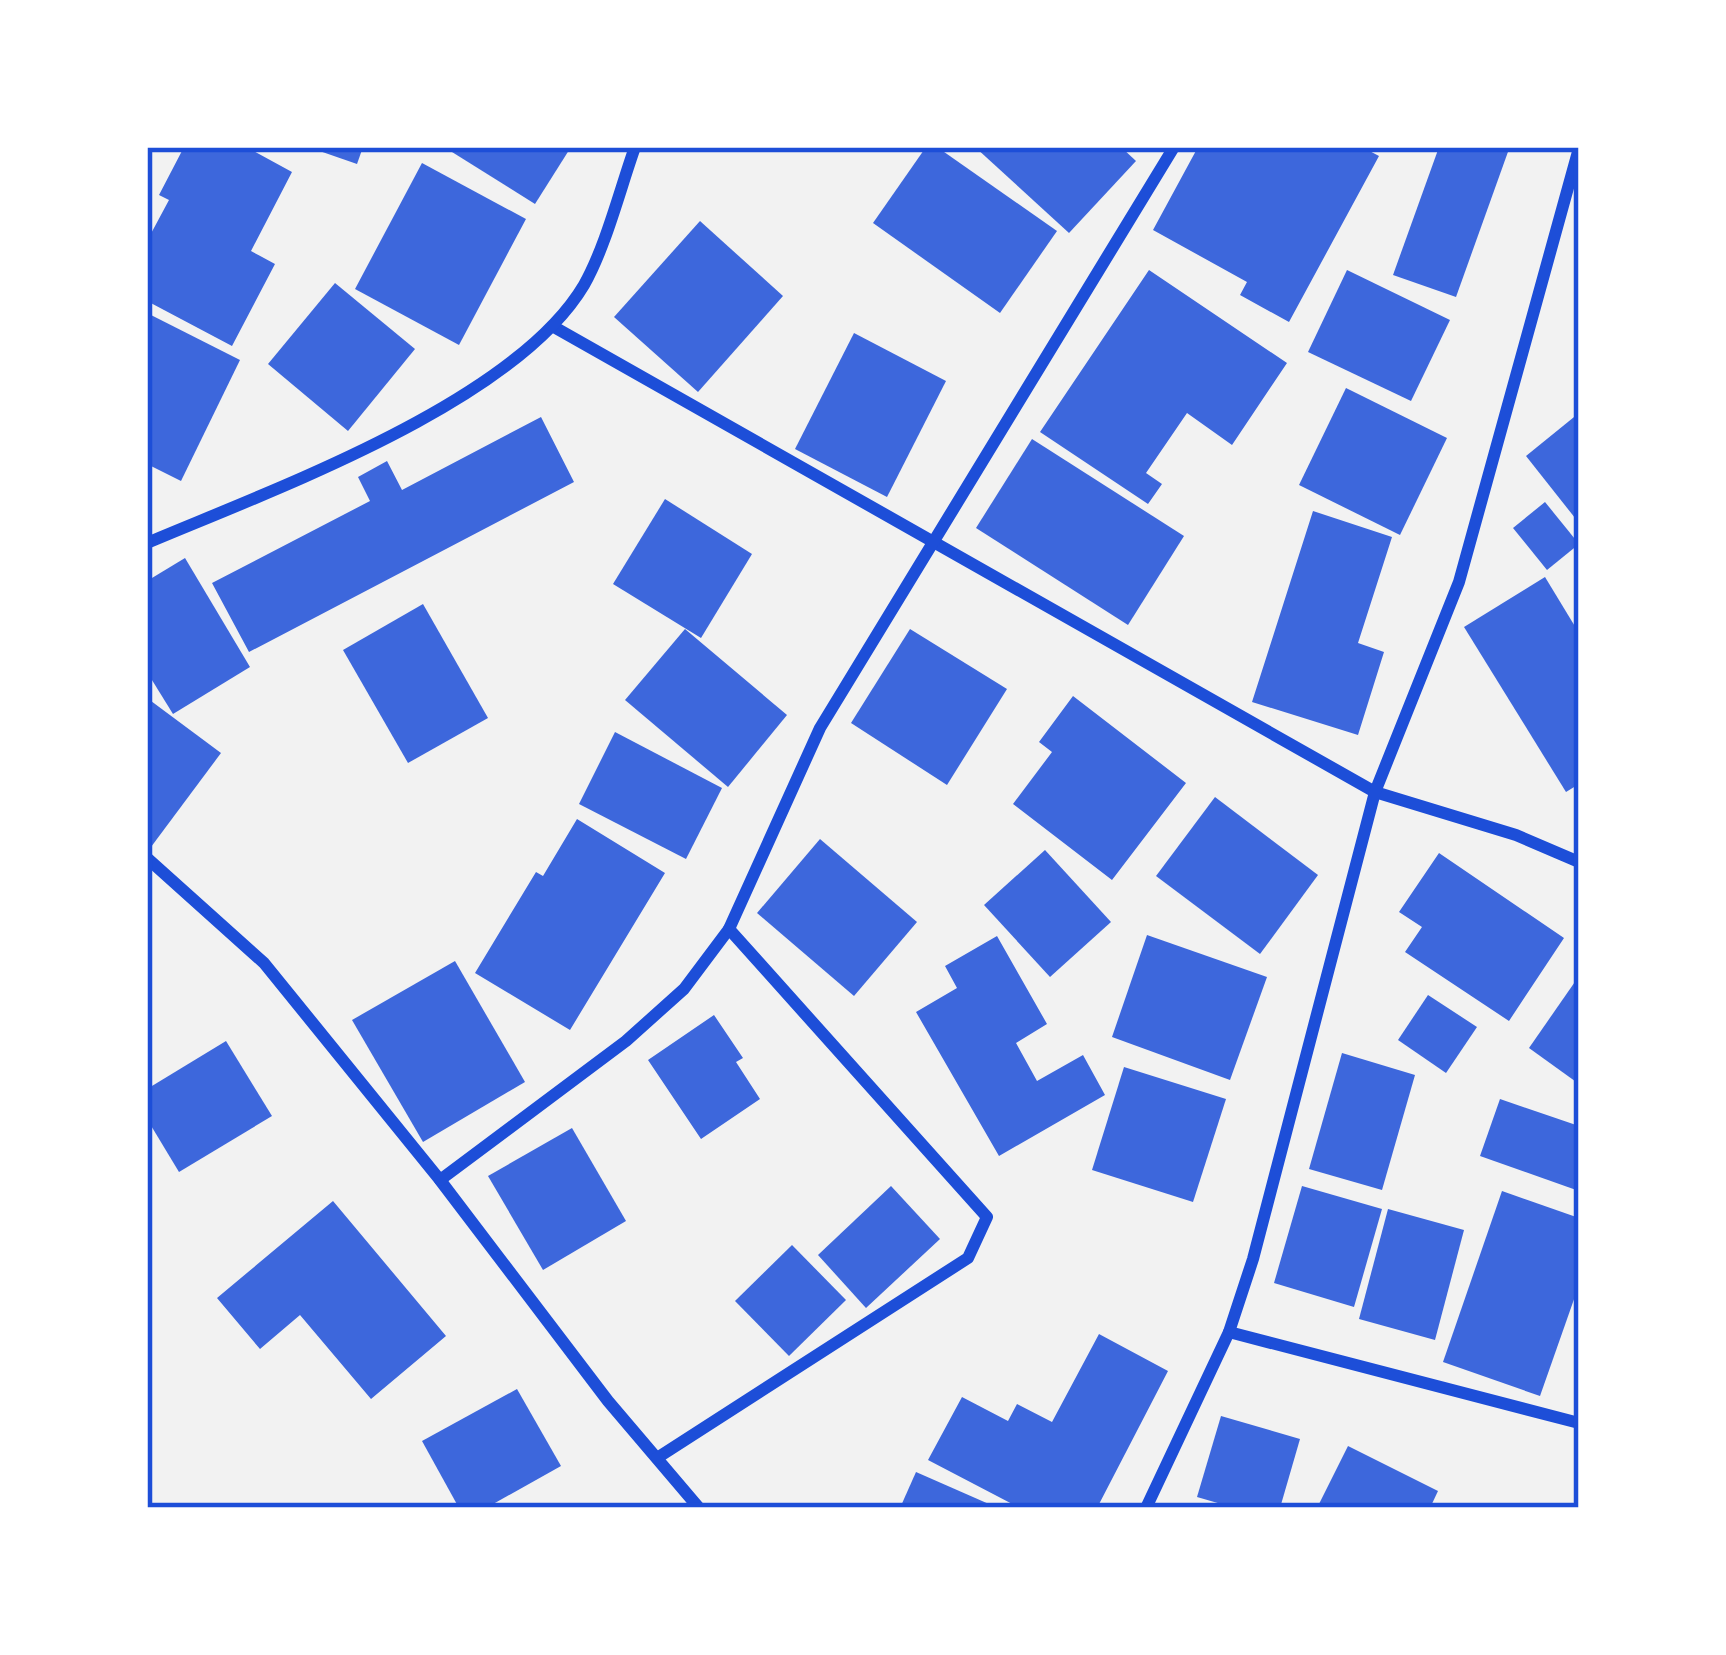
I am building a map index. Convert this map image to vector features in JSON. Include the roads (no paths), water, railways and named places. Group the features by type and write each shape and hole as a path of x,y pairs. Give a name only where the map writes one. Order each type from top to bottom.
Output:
{"street":[{"path":"147,543 393,434 505,369 554,327 585,282 635,147"},
{"path":"440,1180 626,1041 684,989 729,929 820,728 1174,147"},
{"path":"1146,1508 1229,1332 1253,1259 1375,792 1459,582 1579,148"},
{"path":"554,327 1375,792 1516,835 1579,862"},
{"path":"147,858 264,963 440,1180 608,1401 699,1508"},
{"path":"658,1458 968,1258 987,1217 729,929"},
{"path":"1229,1332 1579,1424"}]}
